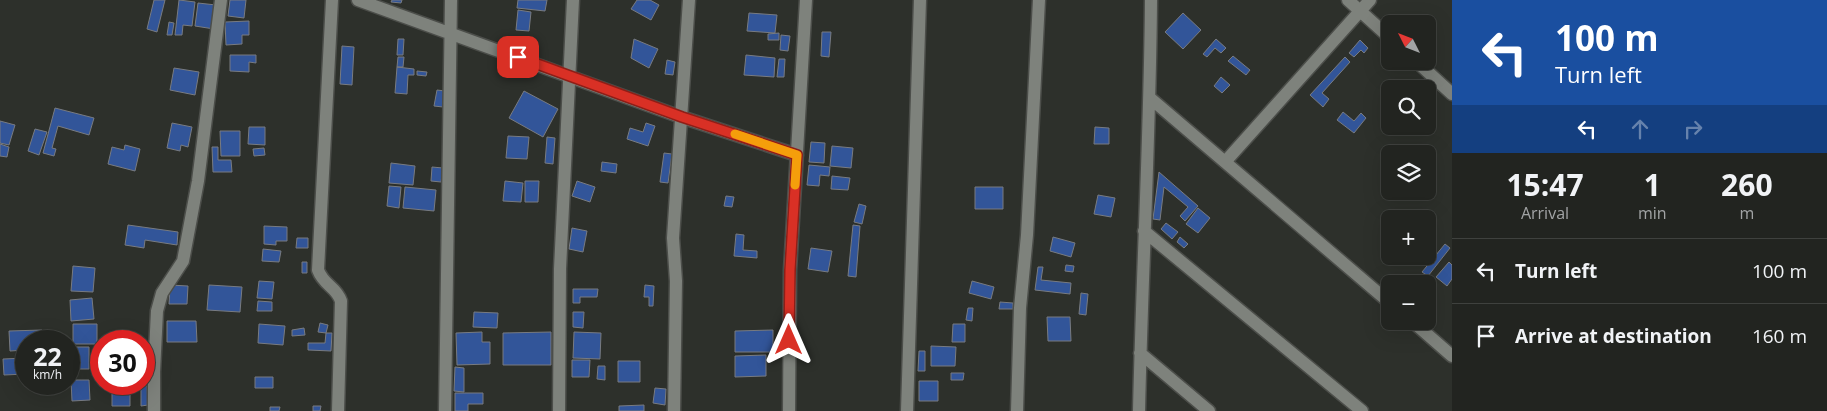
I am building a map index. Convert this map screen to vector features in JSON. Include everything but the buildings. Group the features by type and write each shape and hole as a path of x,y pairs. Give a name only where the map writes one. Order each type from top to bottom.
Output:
{"street":[{"path":"154,411 157,311 162,293 183,261 198,180 221,0"},
{"path":"332,0 318,270 321,278 338,292 341,301 338,411"},
{"path":"358,0 682,117 797,155"},
{"path":"445,411 451,0"},
{"path":"559,411 560,269 573,0"},
{"path":"674,411 676,281 673,238 689,0"},
{"path":"789,411 790,270 806,0"},
{"path":"908,411 920,0"},
{"path":"1017,411 1020,308 1027,235 1039,0"},
{"path":"1139,411 1150,98 1151,0"},
{"path":"1348,0 1381,30"},
{"path":"1225,162 1370,0"},
{"path":"1426,70 1452,94"},
{"path":"1150,98 1381,295"},
{"path":"1144,231 1362,411"},
{"path":"1422,330 1452,356"},
{"path":"1140,353 1209,411"}],"slow traffic":[{"path":"735,134 797,155 795,185"}],"route":[{"path":"518,57 682,117 797,155 790,270 789,340"}]}
